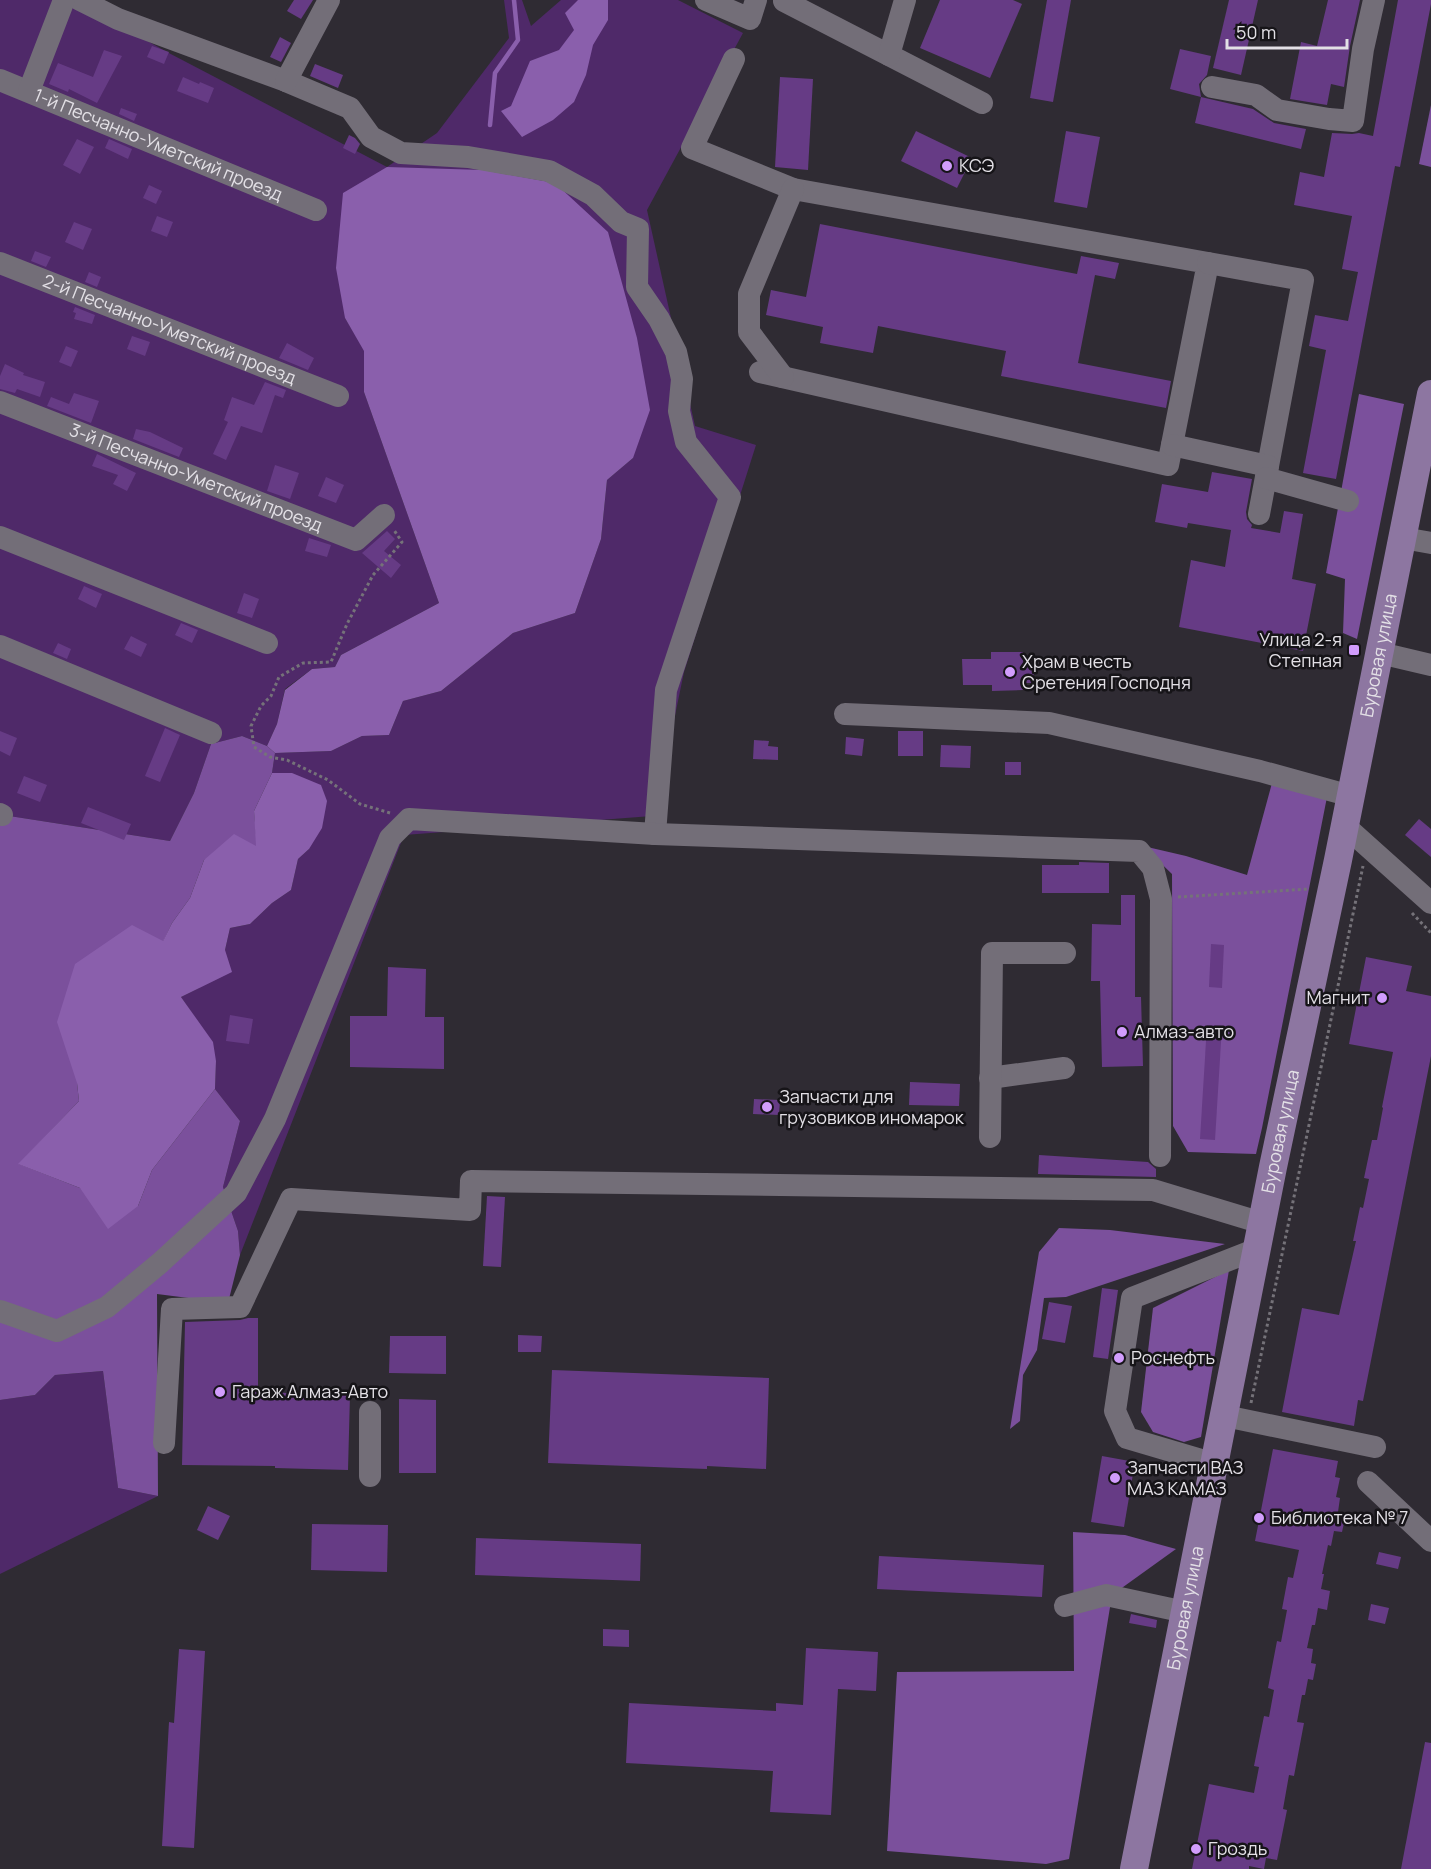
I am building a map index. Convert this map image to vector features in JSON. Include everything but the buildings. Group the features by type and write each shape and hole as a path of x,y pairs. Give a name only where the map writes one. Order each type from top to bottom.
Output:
{"main road":[{"name":"Буровая улица","path":"1134,1869 1215,1464 1236,1419 1260,1236 1351,862 1345,826 1431,394"}],"street":[{"path":"29,91 64,0"},
{"path":"80,0 128,23 286,81 350,108 371,137 401,153 468,157 549,171 593,195 621,222 638,229 637,287 659,320 676,352 682,379 679,411 686,442 730,497 666,690 655,834"},
{"path":"286,81 329,0"},
{"path":"706,0 753,9"},
{"path":"889,55 905,0"},
{"path":"1212,87 1256,95 1277,110 1353,121 1363,49 1374,0"},
{"path":"784,1 817,8 889,55 982,103"},
{"path":"734,59 692,148 793,189 1303,280 1259,514"},
{"name":"1-й Песчанно-Уметский проезд","path":"0,80 316,210"},
{"path":"783,377 749,332 749,294 793,189"},
{"name":"2-й Песчанно-Уметский проезд","path":"0,263 338,396"},
{"path":"760,372 1168,465 1208,263"},
{"name":"3-й Песчанно-Уметский проезд","path":"0,402 356,540 384,515"},
{"path":"1172,445 1267,472 1348,501"},
{"path":"0,537 267,643"},
{"path":"1403,538 1431,543"},
{"path":"0,646 211,733"},
{"path":"1380,653 1431,665"},
{"path":"845,714 1049,723 1260,771 1351,796"},
{"path":"0,1311 57,1331 107,1307 160,1263 236,1193 275,1119 390,838 409,819 655,834 1139,851 1154,868 1161,898 1160,1156"},
{"path":"1345,826 1431,903"},
{"path":"990,1137 992,953 1065,952"},
{"path":"990,1078 1064,1068"},
{"path":"164,1443 172,1309 240,1307 291,1199 470,1210 471,1181 1154,1190 1260,1236"},
{"path":"1215,1464 1127,1438 1115,1411 1132,1298 1260,1236"},
{"path":"369,1412 370,1476"},
{"path":"1236,1419 1375,1447"},
{"path":"1368,1482 1431,1540"},
{"path":"1065,1606 1106,1595 1185,1612"}],"path":[{"path":"384,515 402,542 373,575 347,624 331,662 303,663 279,677 271,696 261,706 251,726 252,743 270,758 287,760 328,780 360,804 409,819"},
{"path":"1236,1419 1351,862 1371,872"},
{"path":"1161,898 1312,889"},
{"path":"1408,910 1431,933"}],"shaded area":[{"path":"0,0 76,0 165,51 387,167 437,133 509,38 504,0 522,0 531,26 561,0 678,0 743,33 647,210 695,426 756,445 684,672 672,730 665,815 404,835 240,1255 238,1231 223,1187 240,1121 215,1089 216,1061 194,1016 181,997 199,988 225,950 230,928 250,924 272,903 291,890 298,859 309,849 292,773 272,773 275,753 331,751 362,736 389,735 403,701 441,691 513,633 575,613 601,539 607,480 633,458 345,318 365,351 364,392 439,603 341,655 335,667 312,669 285,689 277,724 267,746 242,736 211,744 194,793 170,841 3,815 0,817"},
{"path":"578,0 608,0 608,20 593,45 586,75 574,102 553,120 522,137 501,111 511,106 530,61 559,50 574,30 565,13"},
{"path":"1431,105 1431,167 1419,164"},
{"path":"387,167 483,170 555,183 608,232 637,338 650,410 633,458 607,480 601,539 575,613 513,633 441,691 403,701 389,735 362,736 331,751 275,753 267,746 277,724 285,690 312,669 335,667 341,655 439,603 364,392 364,351 345,318 336,268 343,193"},
{"path":"1359,394 1404,404 1357,639 1343,633 1345,579 1326,573"},
{"path":"242,736 267,746 275,753 272,773 254,811 257,846 204,860 190,898 172,923 163,942 77,1083 79,1101 19,1164 80,1188 138,1206 152,1170 215,1089 240,1121 223,1187 238,1231 240,1255 228,1303 157,1294 158,1496 118,1488 103,1371 55,1375 35,1395 0,1400 0,817 3,815 170,841 194,793 211,744"},
{"path":"272,773 292,773 321,785 327,801 322,828 309,849 298,859 291,890 272,903 250,924 230,928 225,950 232,972 181,997 213,1042 216,1061 215,1089 152,1170 138,1206 108,1229 80,1188 18,1164 79,1101 77,1083 57,1022 75,964 132,925 163,941 172,923 190,898 204,860 234,834 256,846 254,811"},
{"path":"1272,783 1327,797 1262,1128 1256,1154 1188,1152 1173,1126 1172,874 1143,846 1186,856 1247,875"},
{"path":"1059,1228 1110,1230 1225,1244 1066,1297 1044,1298 1037,1350 1023,1375 1020,1421 1010,1429 1039,1252"},
{"path":"1229,1270 1201,1437 1184,1442 1153,1432 1141,1412 1153,1308"},
{"path":"103,1371 118,1488 158,1496 0,1574 0,1400 35,1395 55,1375"},
{"path":"1073,1532 1125,1535 1176,1549 1112,1595 1069,1859 1046,1864 887,1851 897,1672 1074,1671"}],"waterway":[{"path":"490,125 495,73 518,40 514,0"}],"place":[{"name":"КСЭ","path":"947,166"},
{"name":"Улица 2-я Степная","path":"1354,650"},
{"name":"Храм в честь Сретения Господня","path":"1010,672"},
{"name":"Магнит","path":"1382,998"},
{"name":"Алмаз-авто","path":"1122,1032"},
{"name":"Запчасти для грузовиков иномарок","path":"767,1107"},
{"name":"Роснефть","path":"1119,1358"},
{"name":"Гараж Алмаз-Авто","path":"220,1392"},
{"name":"Запчасти ВАЗ МАЗ КАМАЗ","path":"1115,1478"},
{"name":"Библиотека № 7","path":"1259,1518"},
{"name":"Гроздь","path":"1196,1849"}]}
